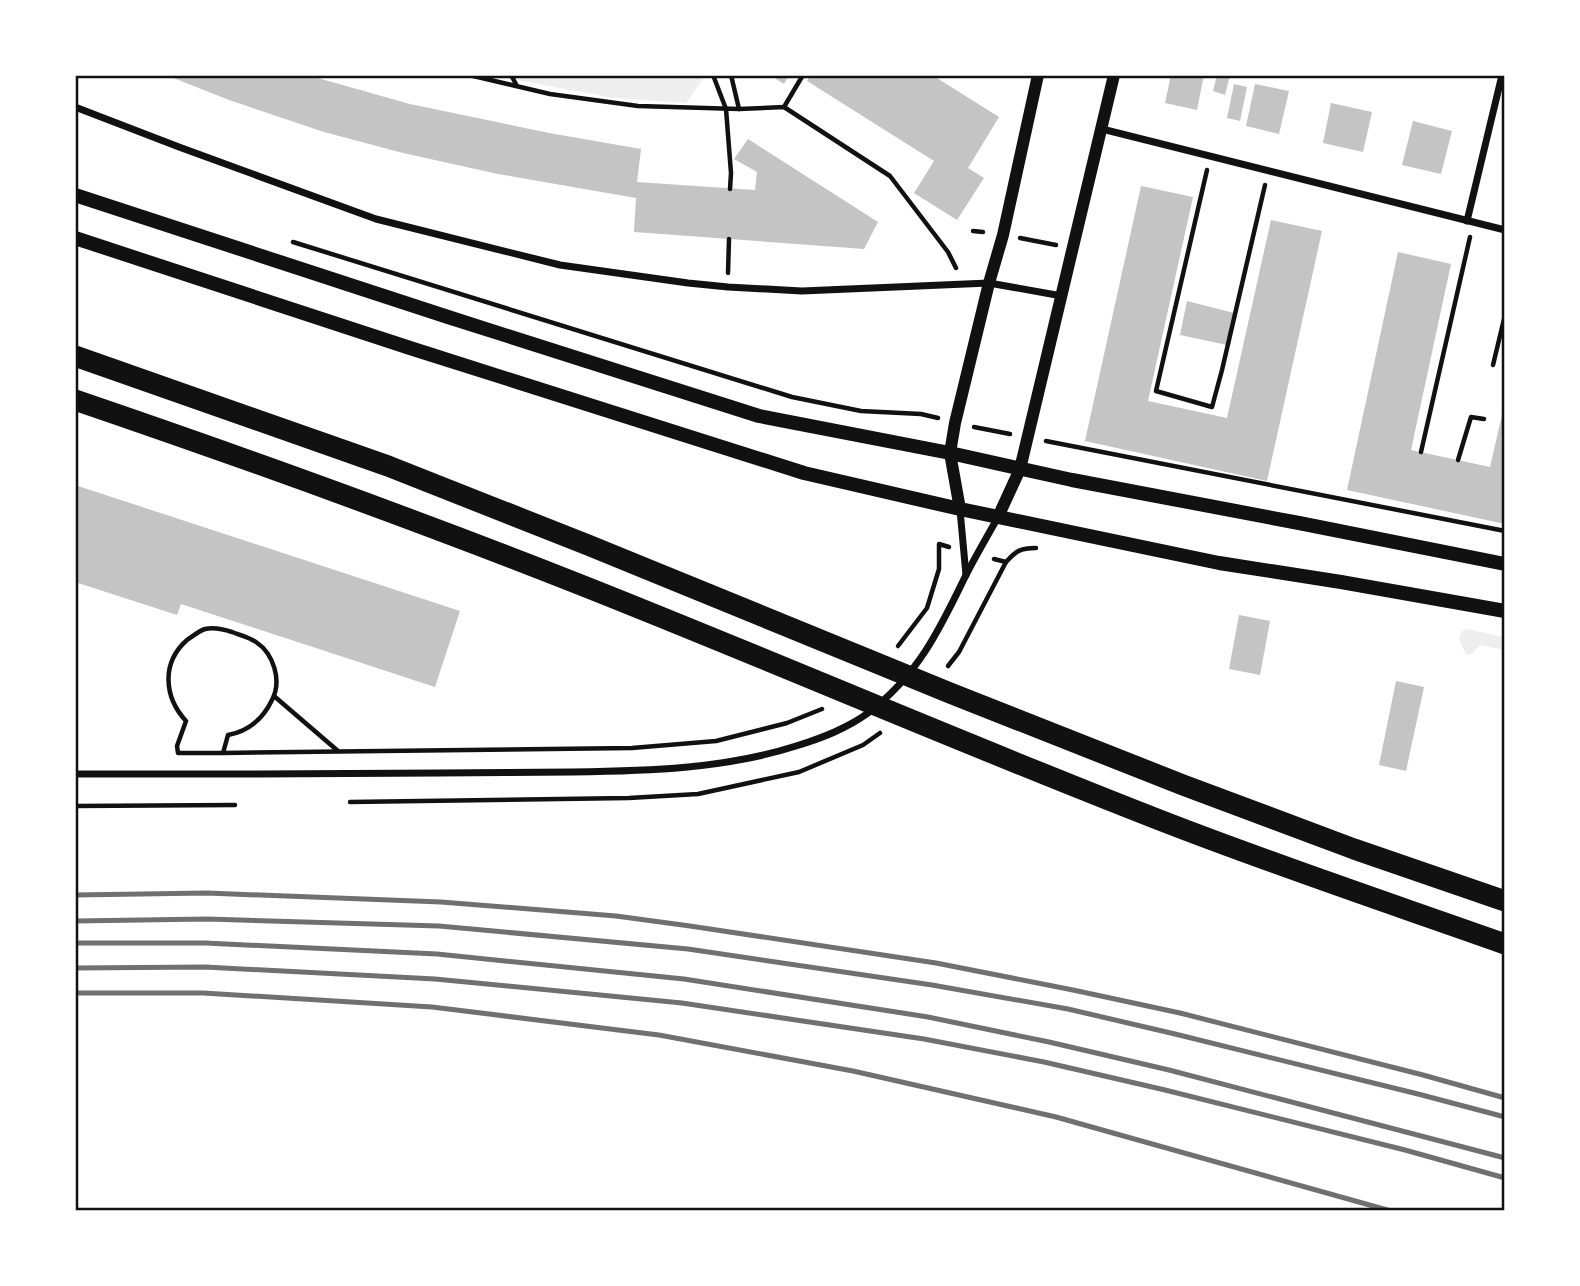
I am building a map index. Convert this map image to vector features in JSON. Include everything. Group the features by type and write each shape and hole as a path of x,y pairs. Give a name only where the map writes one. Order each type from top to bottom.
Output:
{"highway":[{"path":"75,356 388,466 1159,776 1354,849 1505,901"},
{"path":"75,400 384,509 580,585 1161,820 1505,944"}],"main road":[{"path":"75,195 759,415 1505,564"},
{"path":"75,237 410,348 791,469 960,509 1219,563 1505,611"}],"street":[{"path":"966,576 960,509 950,453 989,283 1003,235 1038,75"},
{"path":"75,774 638,771 715,764 768,755 823,738 867,714 893,692 936,636 1020,469 1114,75"},
{"path":"1470,222 1502,75"},
{"path":"75,107 376,219 560,265 728,287 802,291 989,283 1062,296"},
{"path":"1102,129 1505,230"}],"path":[{"path":"469,75 550,94 638,106 726,109 784,107 890,176 947,252 956,269"},
{"path":"510,75 517,86"},
{"path":"713,75 726,109 730,188"},
{"path":"732,75 738,109"},
{"path":"784,107 803,75"},
{"path":"1210,157 1156,391 1212,407 1268,171"},
{"path":"1421,452 1470,222"},
{"path":"972,231 1073,248"},
{"path":"728,287 729,239"},
{"path":"290,241 792,397 861,411 921,414 1028,438 1505,531"},
{"path":"1493,365 1505,316"},
{"path":"1458,460 1471,417 1483,419"},
{"path":"927,608 939,569 939,544 965,552"},
{"path":"972,628 1006,562 1016,551 1027,548 1046,549"},
{"path":"978,555 1006,562"},
{"path":"223,753 228,735 247,729 259,721 274,696 276,676 267,652 257,643 215,628 203,629 184,643 170,663 168,688 178,712 186,720 177,746 178,753 223,753 632,748 716,741 811,715"},
{"path":"274,696 339,751"},
{"path":"350,802 629,798 698,794 799,772 838,756"},
{"path":"75,806 235,805"}],"shaded area":[{"path":"499,75 702,75 703,79 686,103 614,98"},
{"path":"1466,629 1505,637 1505,650 1480,645 1472,654 1466,655 1459,638 1461,632"}],"building":[{"path":"166,75 307,75 410,104 641,149 637,182 755,190 757,172 734,159 748,139 878,222 864,249 634,232 636,198 498,174 403,153 324,132 229,100"},
{"path":"770,75 789,75 784,84"},
{"path":"811,75 932,75 999,117 968,168 984,178 957,220 914,193 934,161 807,81"},
{"path":"1171,75 1204,75 1197,110 1165,103"},
{"path":"1217,75 1230,75 1225,95 1213,91"},
{"path":"1234,84 1247,87 1240,121 1227,118"},
{"path":"1255,84 1289,91 1279,134 1246,126"},
{"path":"1331,103 1372,112 1363,152 1323,143"},
{"path":"1413,121 1452,131 1441,174 1402,165"},
{"path":"1141,186 1193,197 1148,401 1227,418 1271,220 1322,231 1267,481 1085,441"},
{"path":"1398,252 1451,264 1411,450 1490,467 1505,402 1505,524 1347,490"},
{"path":"1187,301 1234,313 1227,345 1180,335"},
{"path":"75,485 460,611 435,687 181,604 177,615 75,582"},
{"path":"1239,615 1270,621 1260,675 1229,669"},
{"path":"1396,681 1424,687 1406,771 1379,765"}],"railway":[{"path":"75,895 207,893 441,902 616,916 690,926 936,963 1073,990 1180,1013 1505,1098"},
{"path":"75,921 207,919 439,926 688,949 932,985 1068,1009 1505,1117"},
{"path":"75,943 205,943 437,954 684,979 928,1017 1049,1042 1169,1070 1505,1158"},
{"path":"75,968 205,967 435,979 682,1003 924,1039 1044,1062 1405,1150 1505,1178"},
{"path":"75,993 203,993 432,1007 659,1035 853,1071 1056,1117 1391,1211"}]}
